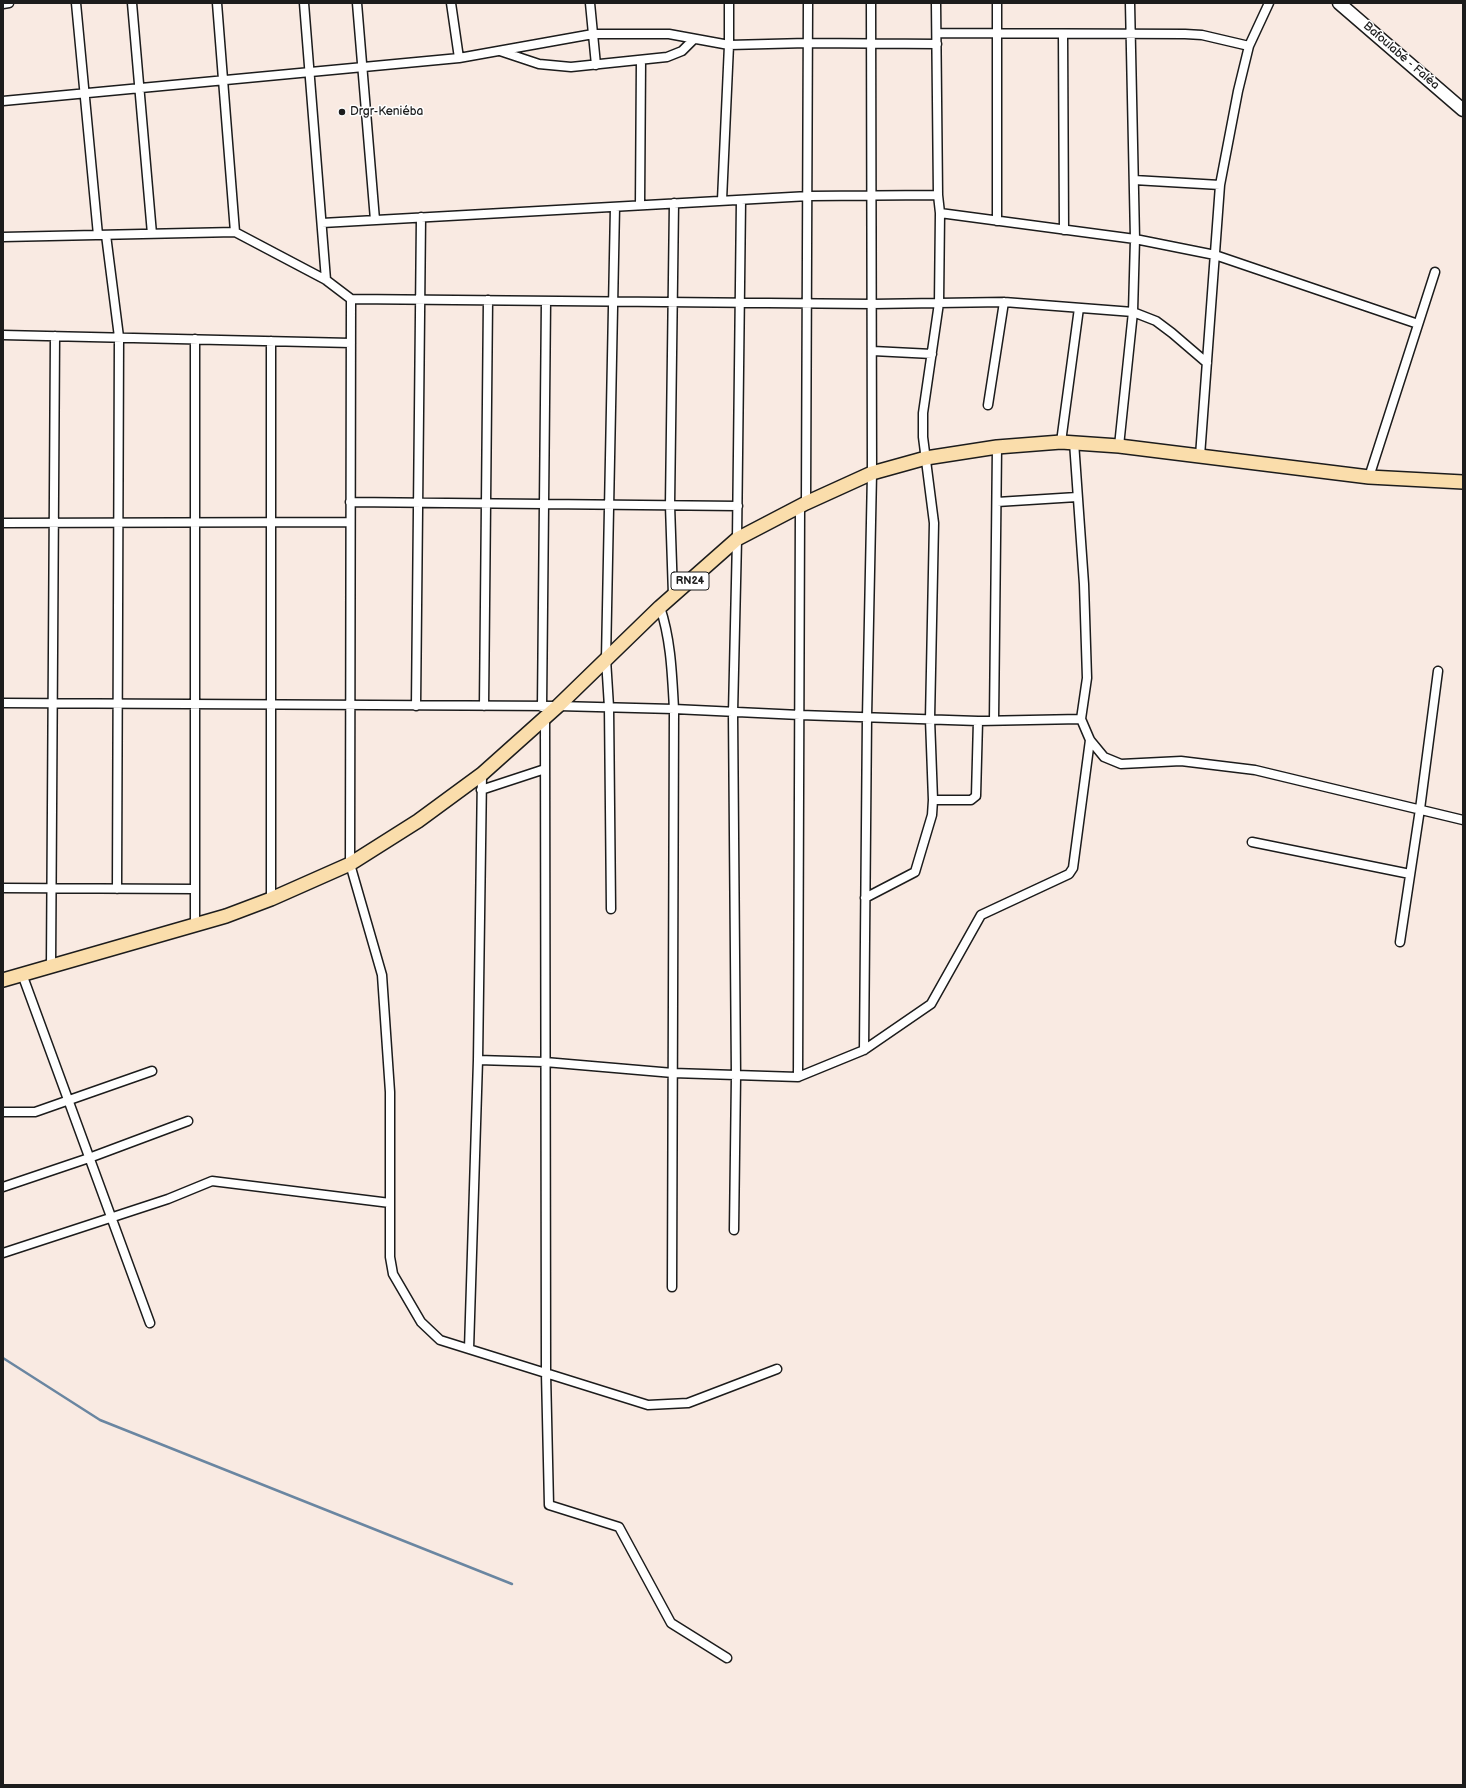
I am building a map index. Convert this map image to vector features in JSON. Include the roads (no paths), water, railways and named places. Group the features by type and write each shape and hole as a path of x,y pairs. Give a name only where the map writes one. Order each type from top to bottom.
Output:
{"main road":[{"name":"Bafoulabé - Faléa","path":"1338,3 1463,110"},
{"name":"RN24","path":"3,980 226,916 271,899 350,864 418,821 482,774 543,713 558,706 660,607 738,539 803,505 872,473 926,458 997,447 1067,442 1119,446 1369,477 1463,482"}],"street":[{"path":"3,4 9,3"},
{"path":"76,3 84,93 102,235 119,338 117,889"},
{"path":"132,3 152,234"},
{"path":"217,3 234,232"},
{"path":"304,3 326,280"},
{"path":"358,3 375,220"},
{"path":"451,3 459,58"},
{"path":"590,3 596,65"},
{"path":"722,200 730,45 729,3"},
{"path":"798,1077 800,715 808,303 808,3"},
{"path":"864,1050 867,717 873,351 871,3"},
{"path":"865,898 915,872 932,815 933,800 930,719 934,524 923,437 923,413 939,303 940,213 938,195 936,3"},
{"path":"997,3 997,221"},
{"path":"1119,446 1133,312 1134,180 1130,3"},
{"path":"1200,456 1220,185 1238,91 1249,46 1269,3"},
{"path":"936,33 1202,35 1249,46"},
{"path":"3,101 459,58 593,34 669,34 730,45 807,43 936,44"},
{"path":"1063,34 1064,230"},
{"path":"498,51 539,64 571,67 667,57 682,51 694,39"},
{"path":"640,205 641,60"},
{"path":"1134,180 1220,185"},
{"path":"322,223 808,196 938,195"},
{"path":"734,1230 736,1076 733,712 738,539 741,200"},
{"path":"673,595 670,505 674,203"},
{"path":"611,909 609,707 606,659 614,207"},
{"path":"940,213 1134,239 1215,255 1418,324"},
{"path":"416,706 421,217"},
{"path":"3,237 234,232 326,280 351,299 872,304 1004,302 1133,312 1156,322 1172,333 1207,363"},
{"path":"1369,477 1435,272"},
{"path":"351,299 350,864 382,975 390,1092 390,1257 393,1274 421,1322 440,1340 648,1406 688,1403 777,1369"},
{"path":"484,706 488,300"},
{"path":"546,301 543,713 545,769 546,1373 549,1505 619,1527 671,1623 727,1658"},
{"path":"988,405 1004,302"},
{"path":"1079,308 1067,442 1077,497 1084,584 1087,678 1082,719 1090,740 1104,757 1121,764 1181,761 1255,770 1463,820"},
{"path":"3,335 351,343"},
{"path":"51,966 55,336"},
{"path":"195,339 195,925"},
{"path":"271,341 271,899"},
{"path":"873,351 932,354"},
{"path":"994,720 997,447"},
{"path":"997,502 1077,497"},
{"path":"350,502 738,506"},
{"path":"3,523 350,522"},
{"path":"660,607 669,642 674,709 672,1287"},
{"path":"1400,942 1420,809 1438,671"},
{"path":"3,703 484,706 543,713"},
{"path":"558,706 978,721 1082,719"},
{"path":"933,800 971,800 976,796 978,721"},
{"path":"478,1060 545,1062 673,1073 798,1077 864,1050 931,1004 981,915 1069,874 1074,868 1090,740"},
{"path":"482,790 545,769"},
{"path":"469,1349 478,1060 482,774"},
{"path":"1252,842 1410,874"},
{"path":"3,888 195,889"},
{"path":"22,974 150,1323"},
{"path":"3,1112 35,1112 152,1071"},
{"path":"3,1187 89,1158 188,1120"},
{"path":"3,1253 168,1199 212,1181 390,1203"}],"waterway":[{"path":"3,1358 100,1420 512,1584"}],"place":[{"name":"Drgr-Keniéba","path":"342,112"}]}
